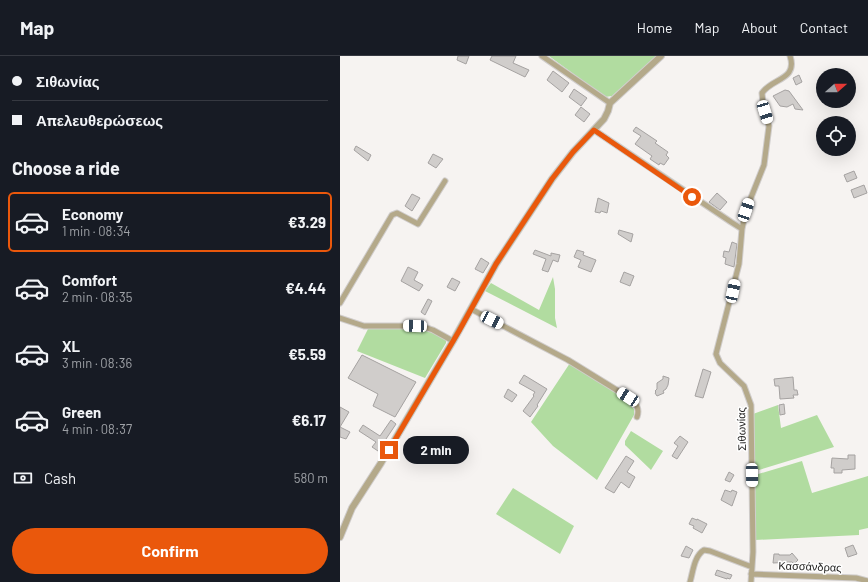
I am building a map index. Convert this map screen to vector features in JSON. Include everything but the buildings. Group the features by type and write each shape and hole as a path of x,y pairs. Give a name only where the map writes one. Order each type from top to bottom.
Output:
{"street":[{"path":"542,56 610,103"},
{"path":"340,536 352,508 381,463 453,341 496,264 552,179 573,152 604,119 610,103 661,56"},
{"path":"594,130 742,229 749,203 764,165 769,126 762,104 762,94 768,87 790,72 792,65 790,56"},
{"path":"340,303 394,212 418,224 445,182"},
{"name":"Σιθωνίας","path":"742,229 739,264 716,354 720,363 744,386 751,405 751,582"},
{"path":"471,309 568,360 623,394 636,404 638,410 637,417"},
{"path":"340,318 364,326 424,327 433,330 453,341"},
{"path":"690,582 698,556 704,550 752,568"},
{"name":"Κασσάνδρας","path":"751,574 856,578 868,581"}],"green space":[{"path":"549,56 657,56 612,96 605,97"},
{"path":"553,277 555,289 555,318 557,328 485,291 491,283 539,310"},
{"path":"386,328 429,330 439,334 446,340 446,343 425,378 357,351 368,329"},
{"path":"570,363 626,397 627,403 634,409 634,415 597,480 553,446 531,422"},
{"path":"778,405 781,428 817,415 834,447 759,470 753,467 753,414"},
{"path":"631,431 663,451 651,470 625,445 625,441"},
{"path":"802,461 812,493 868,476 868,528 859,530 859,535 755,540 755,475"},
{"path":"513,488 574,526 560,554 496,514"}],"route":[{"path":"389,450 459,331 496,264 552,179 573,152 594,130 692,197"}]}
